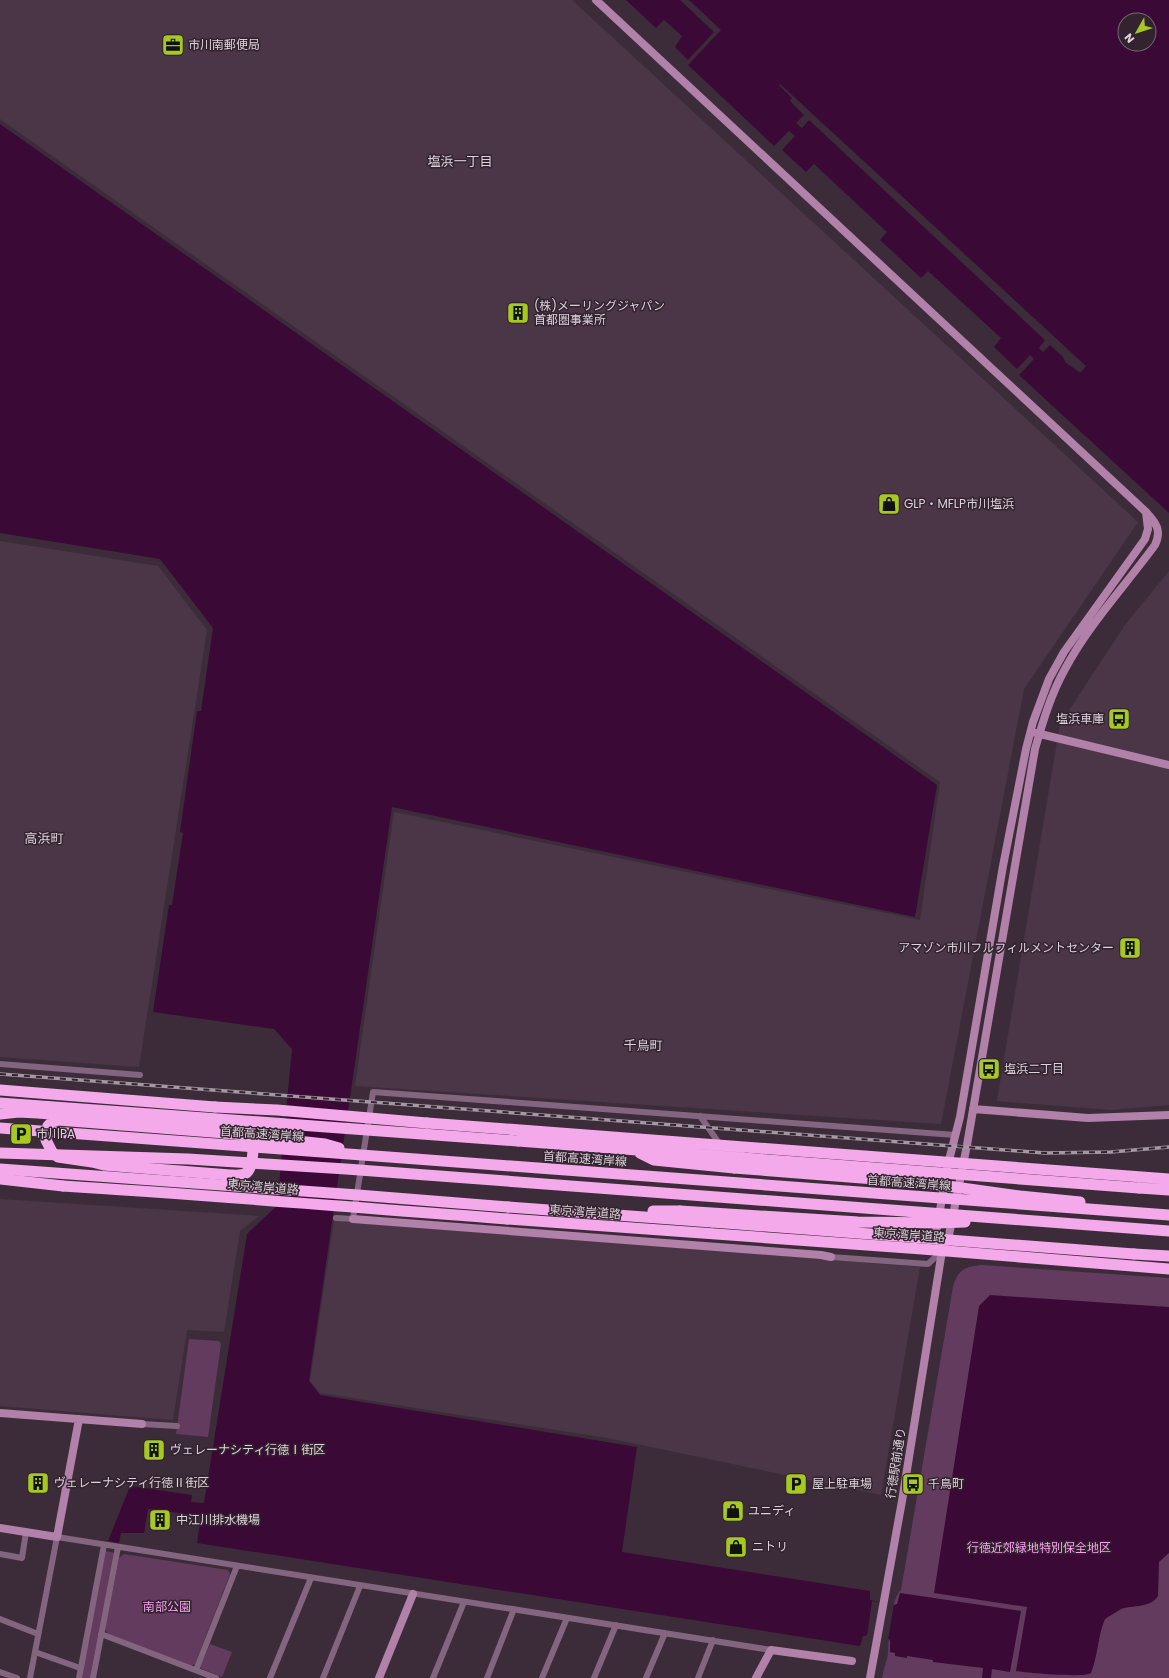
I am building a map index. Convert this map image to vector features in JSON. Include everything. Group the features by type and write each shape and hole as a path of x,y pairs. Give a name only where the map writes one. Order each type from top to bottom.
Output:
{"highway":[{"path":"0,1090 76,1097 277,1110 518,1135 636,1151 1169,1190"},
{"path":"0,1103 404,1133 518,1135 721,1146 1169,1179"},
{"path":"215,1107 243,1112 345,1122 404,1133"},
{"path":"0,1114 19,1112 241,1129 246,1130 251,1134 253,1140 252,1164 246,1173 230,1175 104,1165 58,1157 52,1152 46,1140 48,1126 52,1122 69,1121 224,1133 325,1144 361,1155"},
{"name":"首都高速湾岸線","path":"0,1128 1169,1215"},
{"path":"636,1151 654,1160 734,1168 926,1183 1020,1196 1128,1207 1169,1215"},
{"path":"0,1152 188,1159 338,1168 1169,1231"},
{"name":"東京湾岸道路","path":"0,1169 1169,1256"},
{"name":"東京湾岸道路","path":"0,1179 63,1186 188,1193 274,1202 507,1220 1169,1268"},
{"path":"188,1193 334,1198 358,1195"},
{"path":"544,1210 680,1212 866,1222 964,1223 985,1218"}],"street":[{"path":"336,1218 928,1264 942,1251 949,1235 973,1109 1029,783 1043,719 1058,683 1072,657 1085,637 1155,545 1159,534 1157,526 1146,512 596,0"},
{"path":"942,1251 936,1233 948,1162 960,1117 1002,866 1030,732 1042,697 1064,652 1147,534 1148,521 1146,512"},
{"path":"1132,556 1142,562"},
{"path":"1030,732 1169,765"},
{"path":"1020,781 1029,783"},
{"path":"1013,814 1023,816"},
{"path":"1002,866 1015,868"},
{"path":"984,977 995,979"},
{"path":"972,1049 983,1051"},
{"path":"0,1064 140,1075"},
{"path":"353,1219 373,1092 955,1135"},
{"path":"973,1109 1088,1118 1169,1116"},
{"path":"700,1116 721,1146"},
{"name":"行徳駅前通り","path":"870,1678 884,1603 942,1251"},
{"path":"0,1413 177,1426"},
{"path":"30,1678 79,1419"},
{"path":"0,1528 360,1586 852,1662"},
{"path":"0,1554 22,1558 26,1532"},
{"path":"78,1678 104,1545"},
{"path":"93,1678 118,1547"},
{"path":"196,1670 237,1566"},
{"path":"270,1678 311,1578"},
{"path":"323,1678 360,1586"},
{"path":"379,1678 413,1594"},
{"path":"433,1678 464,1602"},
{"path":"487,1678 514,1609"},
{"path":"542,1678 566,1618"},
{"path":"0,1619 38,1634"},
{"path":"594,1678 616,1625"},
{"path":"646,1678 665,1633"},
{"path":"102,1634 216,1678"},
{"path":"698,1678 713,1640"},
{"path":"756,1678 771,1650"},
{"path":"35,1652 80,1668"},
{"path":"0,1672 17,1678"}],"shaded area":[{"path":"0,0 572,0 1138,522 1024,689 941,1124 355,1086 394,812 920,920 940,782 0,119"},
{"path":"626,0 680,0 714,32 688,60 675,47 682,36 664,20 656,28"},
{"path":"689,0 1169,0 1169,513 1019,375 1034,359 1030,355 1017,369 994,347 1001,338 928,271 921,278 880,240 887,232 814,164 806,172 782,150 795,136 789,131 774,146 688,65 721,30"},
{"path":"0,124 937,785 915,917 392,807 309,1381 320,1395 637,1447 622,1552 870,1591 870,1600 894,1605 897,1604 900,1593 1021,1611 1010,1672 992,1669 991,1678 982,1678 983,1668 933,1662 933,1660 907,1656 907,1658 895,1656 895,1653 890,1652 889,1639 866,1635 863,1636 860,1646 197,1543 201,1516 148,1509 144,1533 121,1533 119,1543 108,1541 130,1486 192,1495 191,1502 204,1503 247,1234 280,1203 279,1184 292,1049 274,1029 153,1012 169,905 172,905 183,833 180,832 197,711 201,711 213,628 160,559 0,533"},
{"path":"0,541 158,566 207,630 139,1067 0,1057"},
{"path":"1169,571 1169,1105 1111,1110 997,1101 1060,724 1125,625"},
{"path":"0,1199 259,1216 240,1231 224,1332 187,1330 173,1420 0,1406"},
{"path":"334,1221 920,1267 881,1495 608,1438 320,1393 310,1381"},
{"name":"行徳近郊緑地特別保全地区","path":"990,1295 1169,1307 1169,1553 1159,1562 1158,1596 1155,1600 1141,1606 1121,1609 1105,1619 1091,1673 1079,1675 1056,1675 1016,1671 1027,1607 934,1593 979,1306"}],"green space":[{"name":"行徳近郊緑地特別保全地区","path":"981,1265 1169,1278 1169,1678 882,1678 888,1654 892,1610 897,1595 901,1590 953,1287 957,1276 963,1270"},
{"path":"189,1339 219,1341 221,1344 208,1437 176,1434"},
{"path":"105,1551 116,1553 91,1678 81,1678"},
{"name":"南部公園","path":"124,1554 228,1570 230,1574 195,1664 191,1666 108,1634 105,1629 119,1558"},
{"path":"210,1644 232,1652 222,1677 200,1667"}],"pier":[{"path":"780,84 1086,366 1081,372 1065,362 1063,357 1050,345 1043,352 1039,348 1045,340 809,120 802,128 796,123 804,115 790,101 792,98 779,85"},
{"path":"872,1601 894,1604 888,1640 867,1636"}],"railway":[{"path":"0,1074 1045,1153 1111,1152 1169,1147"}],"place":[{"name":"市川南郵便局","path":"173,45"},
{"name":"(株)メーリングジャパン 首都圏事業所","path":"518,313"},
{"name":"GLP・MFLP市川塩浜","path":"889,504"},
{"name":"塩浜車庫","path":"1119,719"},
{"name":"アマゾン市川フルフィルメントセンター","path":"1130,948"},
{"name":"塩浜二丁目","path":"989,1069"},
{"name":"市川PA","path":"21,1134"},
{"name":"ヴェレーナシティ行徳Ⅰ街区","path":"154,1450"},
{"name":"ヴェレーナシティ行徳Ⅱ街区","path":"38,1483"},
{"name":"屋上駐車場","path":"796,1484"},
{"name":"千鳥町","path":"913,1484"},
{"name":"ユニディ","path":"733,1511"},
{"name":"中江川排水機場","path":"160,1520"},
{"name":"ニトリ","path":"736,1547"}],"district":[{"name":"塩浜一丁目","path":"460,161"},
{"name":"高浜町","path":"44,838"},
{"name":"千鳥町","path":"643,1045"}]}
